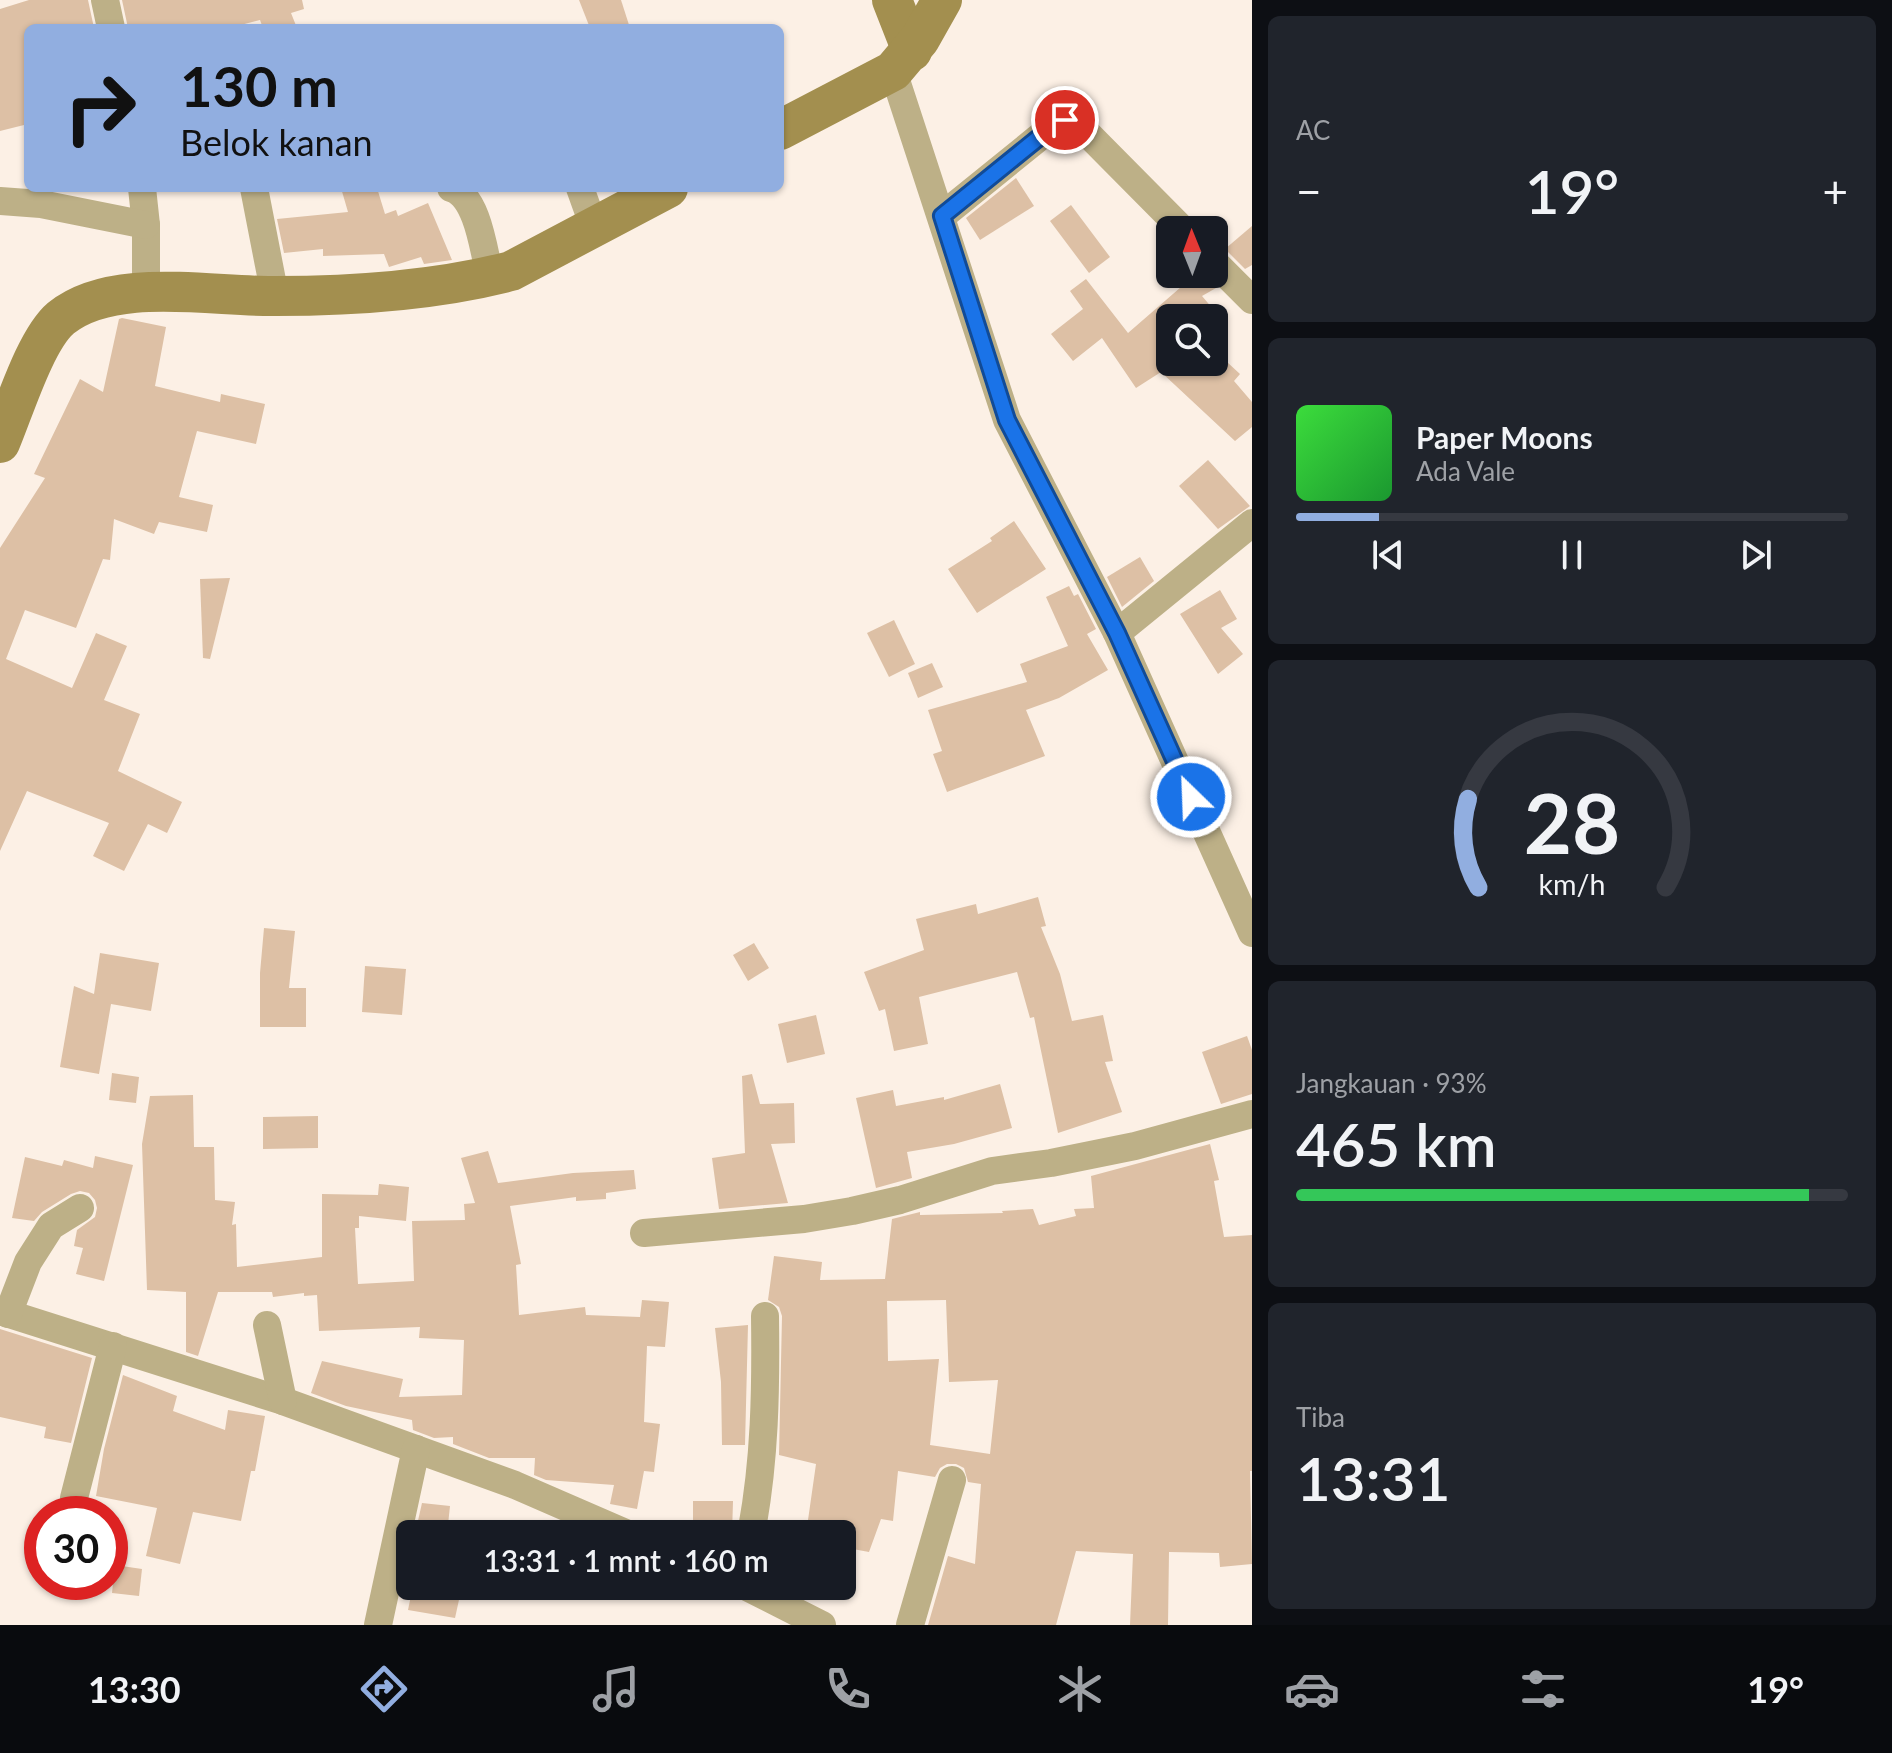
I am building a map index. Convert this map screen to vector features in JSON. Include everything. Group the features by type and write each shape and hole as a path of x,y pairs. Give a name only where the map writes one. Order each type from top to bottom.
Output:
{"street":[{"path":"105,0 110,24"},
{"path":"892,0 902,61 942,216 1007,420 1117,633 1252,933"},
{"path":"784,128 902,61 942,0"},
{"path":"942,216 1058,122 1065,120 1076,122 1169,216"},
{"path":"142,192 146,225 146,293"},
{"path":"255,192 275,296"},
{"path":"459,192 477,220 490,277"},
{"path":"581,192 594,227"},
{"path":"0,443 41,345 60,319 94,299 146,293 275,296 387,292 490,277 511,271 660,192"},
{"path":"0,201 41,204 146,225"},
{"path":"1228,275 1251,297"},
{"path":"1117,633 1252,523"},
{"path":"644,1233 804,1219 852,1211 900,1200 992,1171 1135,1146 1252,1114"},
{"path":"80,1208 51,1226 28,1262 4,1312 283,1401 515,1485 596,1520"},
{"path":"754,1520 766,1407 765,1316"},
{"path":"267,1325 283,1401"},
{"path":"75,1496 113,1346"},
{"path":"378,1625 416,1449"},
{"path":"910,1625 952,1480"},
{"path":"773,1600 822,1625"}],"building":[{"path":"29,0 88,0 93,24 24,24 24,125 0,131 0,9"},
{"path":"122,0 302,0 304,9 291,13 295,24 262,24 260,20 244,24 127,24"},
{"path":"579,0 621,0 629,24 588,24"},
{"path":"1016,178 1034,206 980,240 966,218"},
{"path":"342,192 378,192 385,214 396,210 398,216 428,203 452,260 424,264 421,257 389,267 384,254 323,256 323,249 284,253 277,219 348,212"},
{"path":"1071,205 1110,257 1089,273 1050,221"},
{"path":"1252,226 1252,265 1245,269 1228,252 1228,246"},
{"path":"1086,279 1128,333 1156,309 1156,375 1136,388 1102,338 1073,361 1051,334 1083,309 1070,291"},
{"path":"1180,288 1216,288 1202,296 1209,304 1161,304"},
{"path":"119,319 166,327 155,386 220,402 221,394 265,404 256,444 197,431 179,497 213,505 207,532 159,522 154,534 114,519 110,560 103,559 76,628 25,610 6,659 72,688 96,633 127,646 104,700 140,714 118,771 182,802 167,833 148,824 124,871 93,856 109,823 27,791 0,851 0,548 45,478 34,474 80,379 103,392"},
{"path":"1228,363 1240,374 1234,381 1252,402 1252,427 1235,441 1165,376 1228,376"},
{"path":"1208,460 1250,506 1218,529 1179,486"},
{"path":"1014,521 1046,569 977,613 948,569 992,541 990,538"},
{"path":"1140,557 1154,581 1122,607 1107,577"},
{"path":"230,578 210,659 203,658 200,579"},
{"path":"1069,586 1074,596 1078,594 1096,629 1087,634 1108,670 1059,698 1026,710 1045,756 947,792 933,754 942,751 928,710 1027,682 1020,664 1068,646 1046,597"},
{"path":"1220,590 1237,619 1221,628 1243,654 1218,674 1180,614"},
{"path":"894,620 915,664 889,677 867,633"},
{"path":"932,663 943,687 918,698 908,673"},
{"path":"1038,897 1046,926 1041,927 1060,974 1072,1021 1103,1015 1113,1061 1105,1062 1122,1112 1058,1133 1034,1017 1030,1018 1017,972 919,997 928,1044 894,1051 885,1009 879,1011 864,972 924,950 916,919 976,904 978,914"},
{"path":"264,928 295,931 289,988 306,988 306,1027 260,1027"},
{"path":"754,943 769,968 748,981 733,955"},
{"path":"100,953 159,963 151,1011 111,1004 99,1074 60,1067 74,986 94,994"},
{"path":"365,966 406,969 402,1015 362,1012"},
{"path":"816,1015 825,1054 787,1063 778,1024"},
{"path":"1247,1036 1252,1050 1252,1094 1221,1104 1202,1052"},
{"path":"112,1073 139,1077 136,1103 109,1100"},
{"path":"752,1074 760,1104 794,1103 795,1143 771,1144 788,1203 719,1209 712,1158 745,1153 742,1076"},
{"path":"1000,1084 1012,1128 954,1144 907,1152 912,1178 876,1188 856,1098 893,1090 896,1106 944,1097 944,1100"},
{"path":"193,1095 194,1147 214,1147 215,1200 235,1202 232,1225 236,1224 237,1267 322,1257 322,1194 378,1195 379,1184 409,1187 406,1221 359,1216 359,1228 355,1228 358,1284 414,1281 412,1221 465,1220 464,1204 475,1203 461,1158 488,1151 498,1183 573,1173 634,1170 636,1189 606,1193 606,1199 576,1201 576,1197 510,1206 521,1264 516,1265 519,1315 585,1307 586,1315 640,1317 642,1300 669,1302 665,1347 647,1346 644,1422 660,1424 654,1472 644,1471 637,1509 610,1504 614,1485 546,1480 534,1475 535,1458 489,1458 453,1444 453,1437 434,1438 413,1430 412,1420 346,1406 311,1393 322,1361 403,1379 399,1397 462,1395 464,1340 419,1338 420,1327 319,1331 317,1295 304,1296 304,1293 273,1297 272,1292 218,1292 198,1356 186,1352 186,1292 147,1290 142,1144 150,1096"},
{"path":"318,1116 318,1148 263,1149 263,1117"},
{"path":"1210,1144 1219,1180 1214,1181 1224,1237 1252,1235 1252,1564 1220,1567 1219,1553 1169,1552 1168,1625 1130,1625 1133,1554 1076,1551 1056,1625 928,1625 948,1556 975,1564 981,1484 968,1482 964,1468 956,1464 940,1468 935,1477 898,1471 893,1521 881,1519 869,1552 856,1550 856,1520 808,1520 816,1464 779,1455 782,1316 779,1307 768,1300 774,1256 822,1262 820,1280 885,1279 892,1219 920,1212 920,1215 1003,1213 1033,1209 1039,1225 1076,1216 1074,1209 1094,1208 1091,1176","holes":["946,1300 949,1382 998,1380 990,1454 930,1445 939,1359 888,1361 887,1301"]},
{"path":"95,1156 133,1165 104,1281 76,1274 83,1248 74,1246 77,1230 95,1217 97,1208 89,1193 80,1191 71,1194 42,1212 34,1221 12,1218 25,1157 62,1166 64,1160 93,1168"},
{"path":"748,1325 745,1445 722,1445 721,1382 715,1328"},
{"path":"0,1329 92,1358 71,1443 44,1438 46,1427 0,1417"},
{"path":"123,1375 177,1396 173,1411 225,1430 228,1410 265,1416 255,1471 251,1471 241,1521 193,1512 180,1564 146,1556 157,1508 128,1502 128,1496 96,1496 104,1449"},
{"path":"693,1501 733,1501 732,1520 693,1520"},
{"path":"422,1503 450,1506 448,1520 418,1520"},
{"path":"128,1567 142,1569 139,1596 128,1595"},
{"path":"410,1600 459,1600 455,1618 408,1610"}],"route":[{"path":"1065,120 1058,122 942,216 1007,420 1117,633 1191,797"}]}
